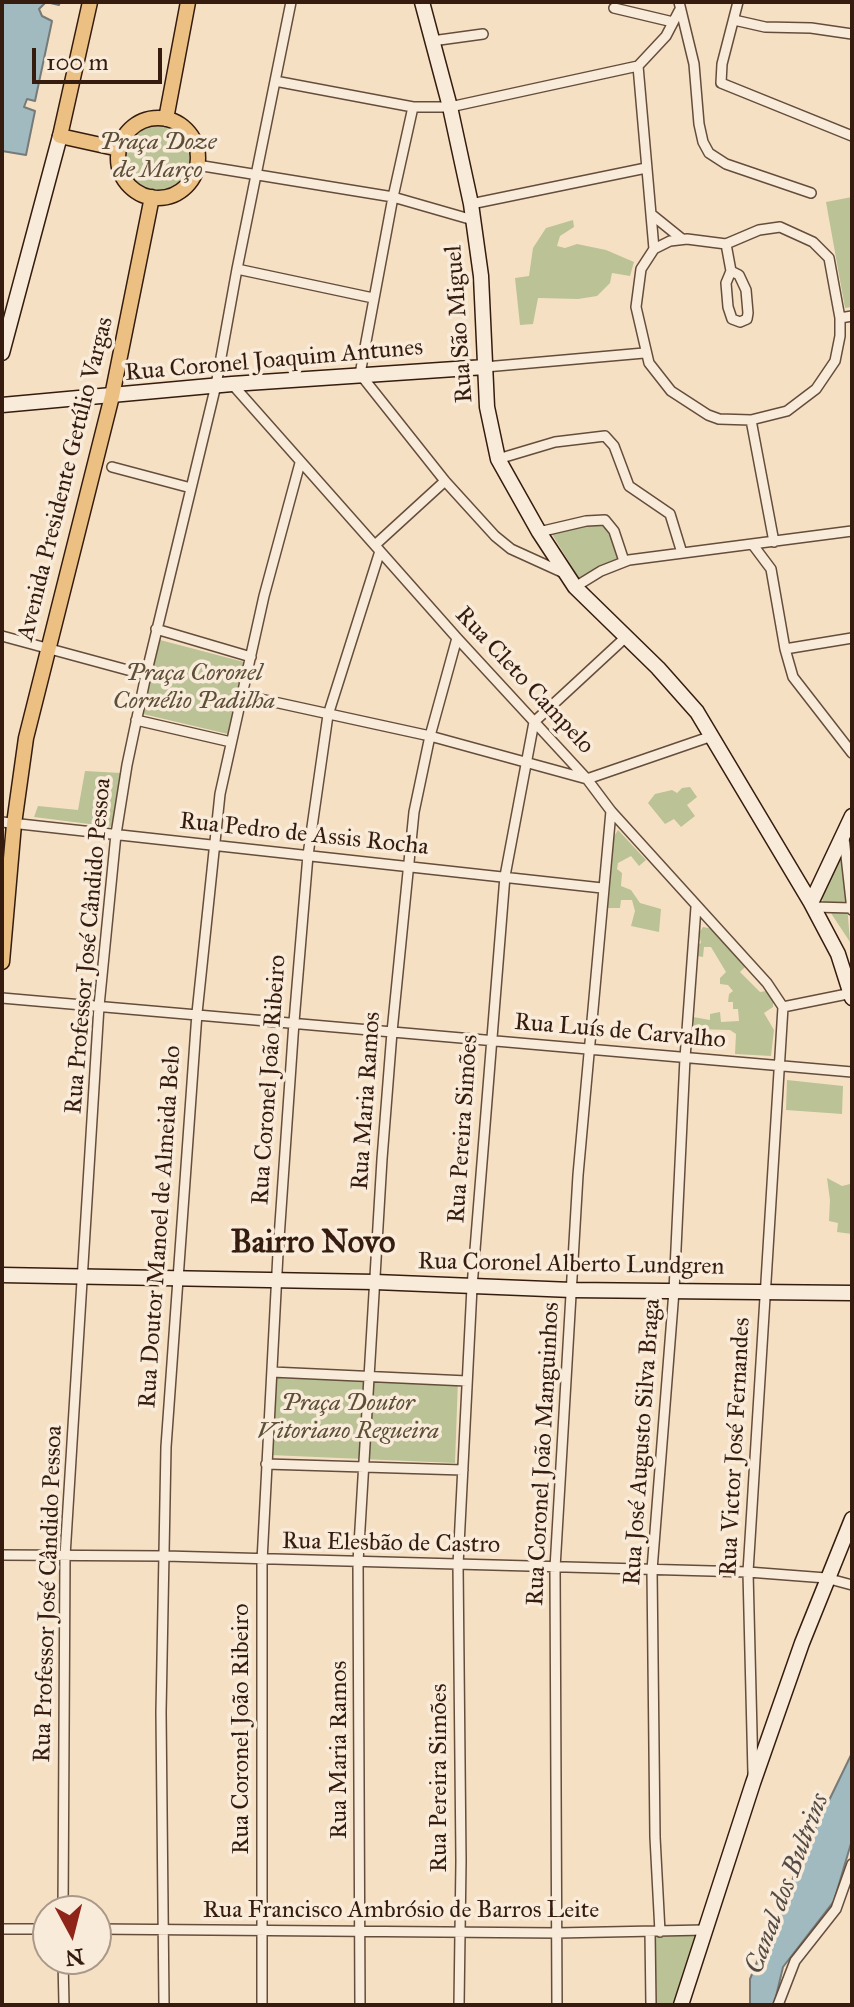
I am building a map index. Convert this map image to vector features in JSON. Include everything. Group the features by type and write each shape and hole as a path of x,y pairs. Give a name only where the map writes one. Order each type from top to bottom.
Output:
{"main road":[{"path":"2,353 60,136 90,2"},
{"path":"166,119 188,2"},
{"name":"Rua São Miguel","path":"422,2 450,107 471,204 481,276 490,425 498,459 539,532 575,587 686,697 712,736 848,963 852,995"},
{"path":"166,119 176,122 191,136 196,145 197,165 191,179 181,190 167,197 152,197 138,192 127,183 118,163 119,149 124,136 133,126 146,120 166,119"},
{"path":"60,136 119,149"},
{"name":"Avenida Presidente Getúlio Vargas","path":"2,962 8,823 26,738 112,396 152,197"},
{"name":"Rua Coronel Joaquim Antunes","path":"2,405 216,385 485,367"},
{"path":"812,905 849,826"},
{"name":"Rua Coronel Alberto Lundgren","path":"2,1275 375,1282 572,1290 852,1293"},
{"path":"681,2005 753,1783 826,1578 852,1519"}],"street":[{"name":"Rua Professor José Cândido Pessoa","path":"63,1895 65,1556 99,1006 116,834 156,629 216,385 291,2"},
{"path":"738,2 722,64 721,83 852,136"},
{"path":"275,81 413,107 450,107 638,66 661,42 679,6"},
{"path":"679,6 694,64 701,137 709,153 726,164 811,193"},
{"path":"614,8 673,22"},
{"path":"734,20 765,27 799,27 852,34"},
{"path":"432,41 483,34"},
{"path":"638,66 654,249"},
{"path":"413,107 360,374 445,481 502,542 566,574"},
{"path":"197,165 393,197 473,220"},
{"path":"471,204 646,168"},
{"path":"651,214 682,239"},
{"path":"780,227 813,242 829,258 840,318 835,361 816,389 787,411 751,420 719,419 680,399 654,372 644,353 637,319 641,269 654,249 682,239 726,244 766,228 780,227"},
{"path":"726,244 731,271 726,283 728,307 732,319 740,322 748,315 746,290 741,278 731,271"},
{"path":"237,269 373,298"},
{"path":"840,318 852,316"},
{"name":"Rua Coronel Joaquim Antunes","path":"485,367 644,353"},
{"name":"Rua Cleto Campelo","path":"232,384 457,638 587,779 611,811 767,983 783,1007"},
{"path":"751,420 774,542"},
{"path":"498,459 527,448 605,436 612,442 629,486 670,514 682,553"},
{"name":"Rua Doutor Manoel de Almeida Belo","path":"164,2005 161,1712 167,1415 180,1278 197,1013 213,846 231,742 300,463"},
{"path":"112,467 191,488"},
{"name":"Rua Coronel João Ribeiro","path":"262,2005 262,1561 276,1280 308,855 328,715 377,548 445,481"},
{"path":"539,532 586,521 605,520 614,531 624,561"},
{"path":"575,587 624,561 852,531"},
{"path":"753,545 771,569 785,649 798,686 852,753"},
{"path":"156,629 251,657"},
{"path":"2,636 146,675"},
{"path":"534,722 627,636"},
{"name":"Rua Maria Ramos","path":"360,2005 358,1562 392,1032 414,812 430,736 457,638"},
{"path":"785,649 852,638"},
{"path":"242,695 430,736 587,779 712,736"},
{"path":"136,720 231,742"},
{"name":"Rua Pereira Simões","path":"459,2005 458,1565 472,1287 505,876 534,722"},
{"name":"Rua Coronel João Manguinhos","path":"557,2005 555,1568 578,1175 611,811"},
{"name":"Rua Pedro de Assis Rocha","path":"8,823 602,888"},
{"path":"812,905 852,908 849,826"},
{"name":"Rua José Augusto Silva Braga","path":"651,2005 655,1932 652,1570 674,1291 696,907"},
{"path":"780,1066 783,1007 852,995"},
{"name":"Rua Luís de Carvalho","path":"2,998 852,1072"},
{"name":"Rua Victor José Fernandes","path":"753,1783 748,1572 780,1066"},
{"path":"272,1372 467,1381"},
{"path":"266,1464 463,1470"},
{"name":"Rua Elesbão de Castro","path":"2,1555 165,1556 748,1572 826,1578 852,1585"},
{"path":"778,2005 795,1961 836,1909 852,1864"},
{"path":"2,1929 32,1929"},
{"name":"Rua Francisco Ambrósio de Barros Leite","path":"112,1929 460,1933 705,1930"},
{"path":"63,1975 64,2005"}],"green space":[{"name":"Praça Doze de Março","path":"152,120 166,120 185,130 195,149 195,163 185,182 166,192 152,192 133,182 123,163 123,149 133,130"},
{"path":"852,197 852,307 845,308 826,202"},
{"path":"573,220 574,227 560,236 557,246 565,248 577,244 606,250 634,262 630,276 612,273 610,283 597,296 538,298 533,324 520,325 515,278 529,276 533,248 546,228"},
{"path":"594,521 606,523 620,560 580,580 550,531"},
{"name":"Praça Coronel Cornélio Padilha","path":"160,640 244,662 228,734 143,714"},
{"path":"85,771 121,773 113,827 34,817 38,806 78,810"},
{"path":"690,787 697,797 687,805 695,816 681,827 674,819 665,824 648,803 655,794 672,790 677,793 682,788"},
{"path":"618,830 646,860 639,866 631,856 618,863 617,869 622,873 621,886 631,890 640,903 661,909 659,932 631,926 635,911 632,900 621,900 620,908 606,908 613,838"},
{"path":"842,850 843,854 850,942 821,898"},
{"path":"703,927 718,930 747,965 740,972 760,992 773,990 773,1007 764,1013 774,1030 771,1056 735,1054 736,1034 730,1030 694,1029 693,1017 710,1020 710,1014 720,1012 721,1022 739,1021 738,1009 733,1009 733,1002 728,1002 729,994 733,991 728,985 720,984 720,978 726,972 711,947 704,947 703,957 697,956 697,945 701,943 699,933"},
{"path":"787,1080 843,1086 842,1114 786,1110"},
{"path":"827,1178 842,1186 850,1184 852,1180 852,1234 837,1232 838,1223 829,1221"},
{"name":"Praça Doutor Vitoriano Regueira","path":"276,1375 458,1380 455,1463 270,1455"},
{"path":"696,1933 673,2005 652,2005 652,1934"}],"water":[{"path":"2,2 46,2 39,9 42,16 52,21 35,101 27,99 24,107 35,111 26,155 2,151"},
{"name":"Canal dos Bultrins","path":"852,1753 852,1840 834,1901 783,1967 774,2005 750,2005 750,1979 802,1856"}],"district":[{"name":"Bairro Novo","path":"313,1244"}]}
